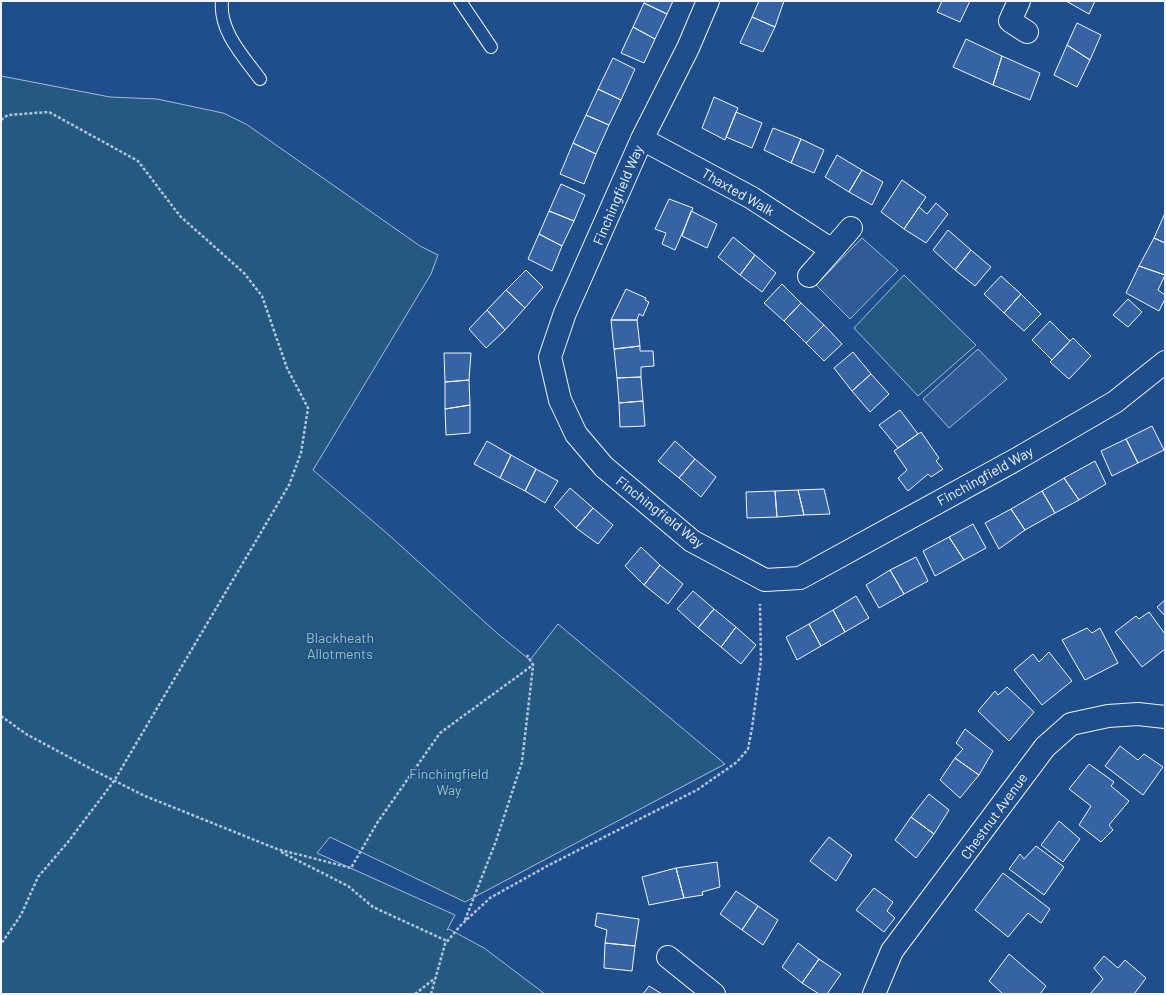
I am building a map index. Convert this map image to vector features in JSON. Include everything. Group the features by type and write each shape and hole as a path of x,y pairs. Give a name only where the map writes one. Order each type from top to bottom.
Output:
{"street":[{"name":"Finchingfield Way","path":"708,1 688,48 642,139 565,313 550,357 560,400 576,434 604,467 692,541 765,580 800,578 1115,402 1165,362"},
{"path":"1019,1 1010,21 1027,32"},
{"name":"Thaxted Walk","path":"642,139 752,198 832,250"},
{"path":"809,276 851,228"},
{"name":"Chestnut Avenue","path":"874,994 892,951 1045,747 1071,724 1108,716 1138,714 1165,717"},
{"path":"668,957 714,994"}],"lane":[{"path":"222,1 225,27 234,44 260,79"},
{"path":"460,1 491,47"}],"path":[{"path":"1,120 8,115 49,112 138,161 180,216 244,273 262,296 287,368 308,408 301,453 289,485 114,781 38,878 21,915 1,944"},
{"path":"431,994 434,979 447,941 465,921 490,898 556,862 698,790 737,762 748,749 761,661 760,598 765,580"},
{"path":"465,921 496,841 522,762 533,665 527,655"},
{"path":"277,850 351,868 377,822 440,733 533,665"},
{"path":"1,716 26,734 114,781 145,796 277,850 348,886 373,907 447,941"},
{"path":"415,994 434,979"}],"green space":[{"name":"Blackheath Allotments","path":"1,76 110,97 157,99 223,113 246,124 420,246 438,255 431,274 313,470 390,536 498,634 530,660 558,624 725,764 465,902 330,837 317,853 455,915 447,930 449,929 484,948 545,994 1,994"},
{"path":"904,275 976,345 918,396 854,328"}],"shaded area":[{"path":"862,238 898,270 850,319 816,285"},
{"path":"978,349 1007,379 949,428 923,399"}],"building":[{"path":"645,1 673,1 667,14 644,3"},
{"path":"759,1 784,1 775,27 752,17"},
{"path":"942,1 970,1 960,22 937,12"},
{"path":"1066,1 1095,1 1089,14"},
{"path":"644,3 667,14 655,39 633,27"},
{"path":"752,17 775,27 763,52 740,43"},
{"path":"1077,23 1101,35 1090,60 1067,45"},
{"path":"633,27 655,39 644,63 621,53"},
{"path":"966,39 1002,56 993,85 953,67"},
{"path":"1067,45 1090,60 1077,87 1054,75"},
{"path":"1002,56 1040,73 1030,100 993,85"},
{"path":"613,58 635,69 621,100 598,89"},
{"path":"598,89 621,100 609,125 586,115"},
{"path":"714,97 738,108 725,140 702,128"},
{"path":"736,112 762,123 752,148 726,137"},
{"path":"586,115 609,125 596,154 573,143"},
{"path":"773,128 801,139 791,163 764,150"},
{"path":"801,139 824,150 814,173 791,163"},
{"path":"573,143 596,154 584,184 560,174"},
{"path":"837,155 862,170 849,192 825,177"},
{"path":"862,170 883,182 872,205 849,192"},
{"path":"902,180 926,197 904,229 881,212"},
{"path":"561,184 585,195 574,221 549,211"},
{"path":"669,199 693,208 675,250 662,244 666,233 655,229"},
{"path":"936,203 948,214 926,243 904,229 919,207 927,214"},
{"path":"549,211 574,221 562,246 539,234"},
{"path":"691,211 717,224 707,248 682,236"},
{"path":"1165,213 1165,243 1154,238"},
{"path":"948,230 971,250 955,270 933,250"},
{"path":"539,234 562,246 552,271 528,259"},
{"path":"733,237 755,255 740,275 718,257"},
{"path":"1154,238 1165,243 1165,275 1139,266"},
{"path":"971,250 991,267 975,286 955,270"},
{"path":"755,255 776,273 762,292 740,275"},
{"path":"1139,266 1165,275 1158,290 1165,295 1165,299 1159,311 1126,293"},
{"path":"526,270 543,287 525,308 506,290"},
{"path":"1001,276 1021,294 1004,313 984,294"},
{"path":"782,284 801,303 784,321 764,303"},
{"path":"626,289 646,298 645,300 649,302 643,316 639,314 637,320 611,320"},
{"path":"506,290 525,308 505,330 487,310"},
{"path":"1021,294 1041,314 1024,331 1004,313"},
{"path":"1128,299 1142,312 1128,327 1113,315"},
{"path":"801,303 824,325 806,343 784,321"},
{"path":"487,310 505,330 486,348 469,329"},
{"path":"611,320 637,320 640,346 614,349"},
{"path":"1050,321 1070,341 1052,360 1032,340"},
{"path":"824,325 842,344 824,361 806,343"},
{"path":"1073,338 1091,356 1069,379 1050,362"},
{"path":"640,346 640,351 653,351 654,366 641,367 641,377 617,378 614,349"},
{"path":"853,352 871,374 852,391 834,368"},
{"path":"444,353 471,353 469,380 445,382"},
{"path":"871,374 889,394 870,412 852,391"},
{"path":"641,377 643,401 619,403 617,378"},
{"path":"469,380 470,405 445,409 445,382"},
{"path":"643,401 645,426 620,427 619,403"},
{"path":"470,405 470,433 446,435 445,409"},
{"path":"900,410 918,434 898,448 879,425"},
{"path":"1152,426 1164,450 1138,463 1126,439"},
{"path":"921,432 939,458 936,461 943,469 931,477 928,474 908,491 898,478 907,470 894,451"},
{"path":"1126,439 1138,463 1112,476 1101,451"},
{"path":"487,441 511,455 500,478 474,464"},
{"path":"675,441 695,459 679,478 658,461"},
{"path":"511,455 536,469 525,491 500,478"},
{"path":"695,459 716,477 701,497 679,478"},
{"path":"1095,461 1106,484 1079,500 1064,478"},
{"path":"536,469 558,481 545,503 525,491"},
{"path":"1064,478 1079,500 1055,513 1042,491"},
{"path":"570,488 593,508 576,528 554,507"},
{"path":"824,489 830,514 804,515 798,490"},
{"path":"798,490 804,515 777,517 775,491"},
{"path":"775,491 777,517 747,518 746,492"},
{"path":"1042,491 1055,513 1025,530 1011,509"},
{"path":"593,508 613,525 598,544 576,528"},
{"path":"1011,509 1025,530 999,549 985,523"},
{"path":"973,524 986,548 964,560 949,537"},
{"path":"949,537 964,560 935,576 923,551"},
{"path":"641,547 660,565 644,585 625,566"},
{"path":"916,557 928,581 904,594 890,570"},
{"path":"660,565 683,584 668,604 644,585"},
{"path":"890,570 904,594 879,608 866,585"},
{"path":"693,591 714,609 698,628 677,609"},
{"path":"856,596 869,618 845,632 833,610"},
{"path":"1165,600 1165,616 1157,607"},
{"path":"714,609 736,627 721,647 698,628"},
{"path":"833,610 845,632 821,646 809,624"},
{"path":"1149,612 1165,634 1165,649 1142,667 1115,632 1136,616 1139,619"},
{"path":"809,624 821,646 797,660 786,637"},
{"path":"736,627 756,645 741,664 721,647"},
{"path":"1087,628 1092,633 1100,628 1118,663 1085,680 1062,640"},
{"path":"1049,652 1072,681 1042,705 1014,670 1033,654 1039,662"},
{"path":"1007,687 1034,712 1009,741 978,711 995,691 998,695"},
{"path":"965,729 993,751 979,775 955,758 963,749 956,743"},
{"path":"1120,746 1138,760 1144,754 1163,767 1143,795 1105,766"},
{"path":"955,758 979,775 960,798 940,780"},
{"path":"1089,764 1114,782 1111,786 1129,801 1109,825 1113,830 1101,842 1079,825 1091,806 1069,789"},
{"path":"929,794 949,810 934,834 911,817"},
{"path":"911,817 934,834 916,858 895,840"},
{"path":"1059,821 1080,839 1063,862 1041,845"},
{"path":"829,837 852,855 836,881 810,861"},
{"path":"1036,846 1064,867 1044,895 1009,869 1020,854 1024,859"},
{"path":"717,862 720,887 702,892 703,895 684,898 676,868"},
{"path":"676,868 684,898 649,905 642,877"},
{"path":"1003,873 1050,909 1041,923 1028,913 1008,937 975,910"},
{"path":"874,888 893,902 887,911 895,918 884,932 856,910"},
{"path":"736,891 758,906 742,930 720,914"},
{"path":"758,906 778,920 763,945 742,930"},
{"path":"597,913 639,919 635,946 605,943 607,930 595,926"},
{"path":"605,943 635,946 632,971 604,968"},
{"path":"798,943 819,959 802,983 782,967"},
{"path":"1009,954 1046,986 1040,994 1003,994 989,981"},
{"path":"1104,956 1118,968 1125,960 1146,978 1134,994 1090,994 1103,979 1094,968"},
{"path":"819,959 841,974 827,994 819,994 802,983"},
{"path":"649,986 662,994 643,994"}]}
